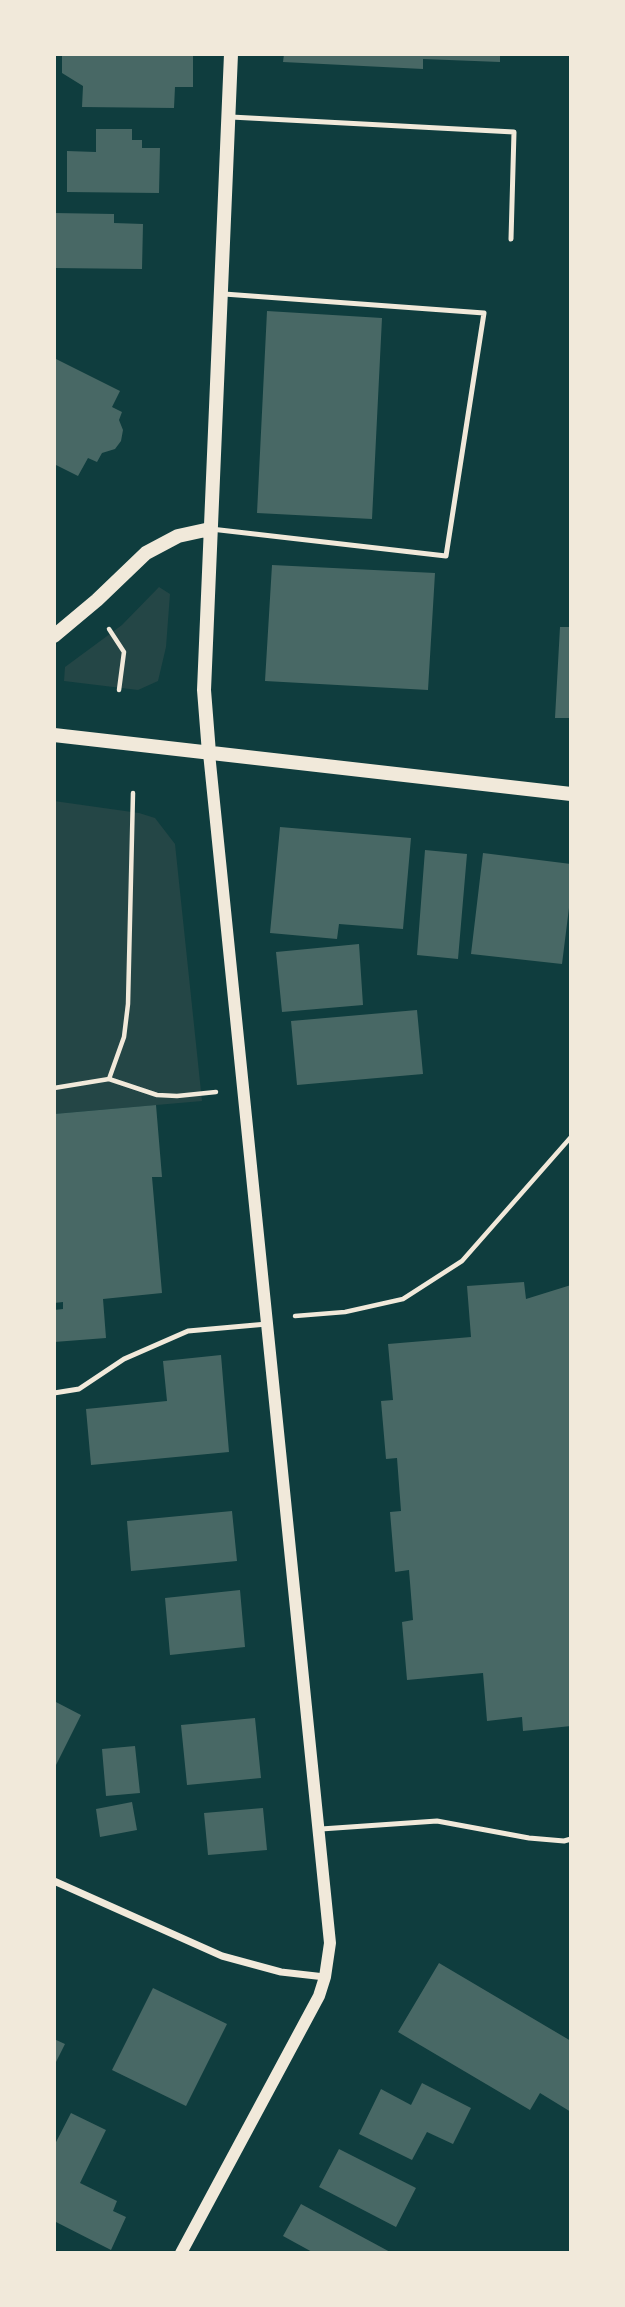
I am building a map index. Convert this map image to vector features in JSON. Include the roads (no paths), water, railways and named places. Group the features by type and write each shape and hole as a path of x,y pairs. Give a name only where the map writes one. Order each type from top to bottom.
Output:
{"main road":[{"path":"209,753 204,690 231,54"},
{"path":"54,636 146,553 178,536 210,529"},
{"path":"54,734 571,794"}],"street":[{"path":"181,2253 315,2003 325,1977 330,1943 209,753"},
{"path":"54,1881 222,1956 281,1972 325,1977"}],"lane":[{"path":"228,117 514,132 510,239"},
{"path":"210,529 446,556 484,313 221,294"},
{"path":"54,1393 79,1389 124,1359 188,1331 267,1321"},
{"path":"319,1829 438,1821 519,1836 564,1841 571,1839"}]}
